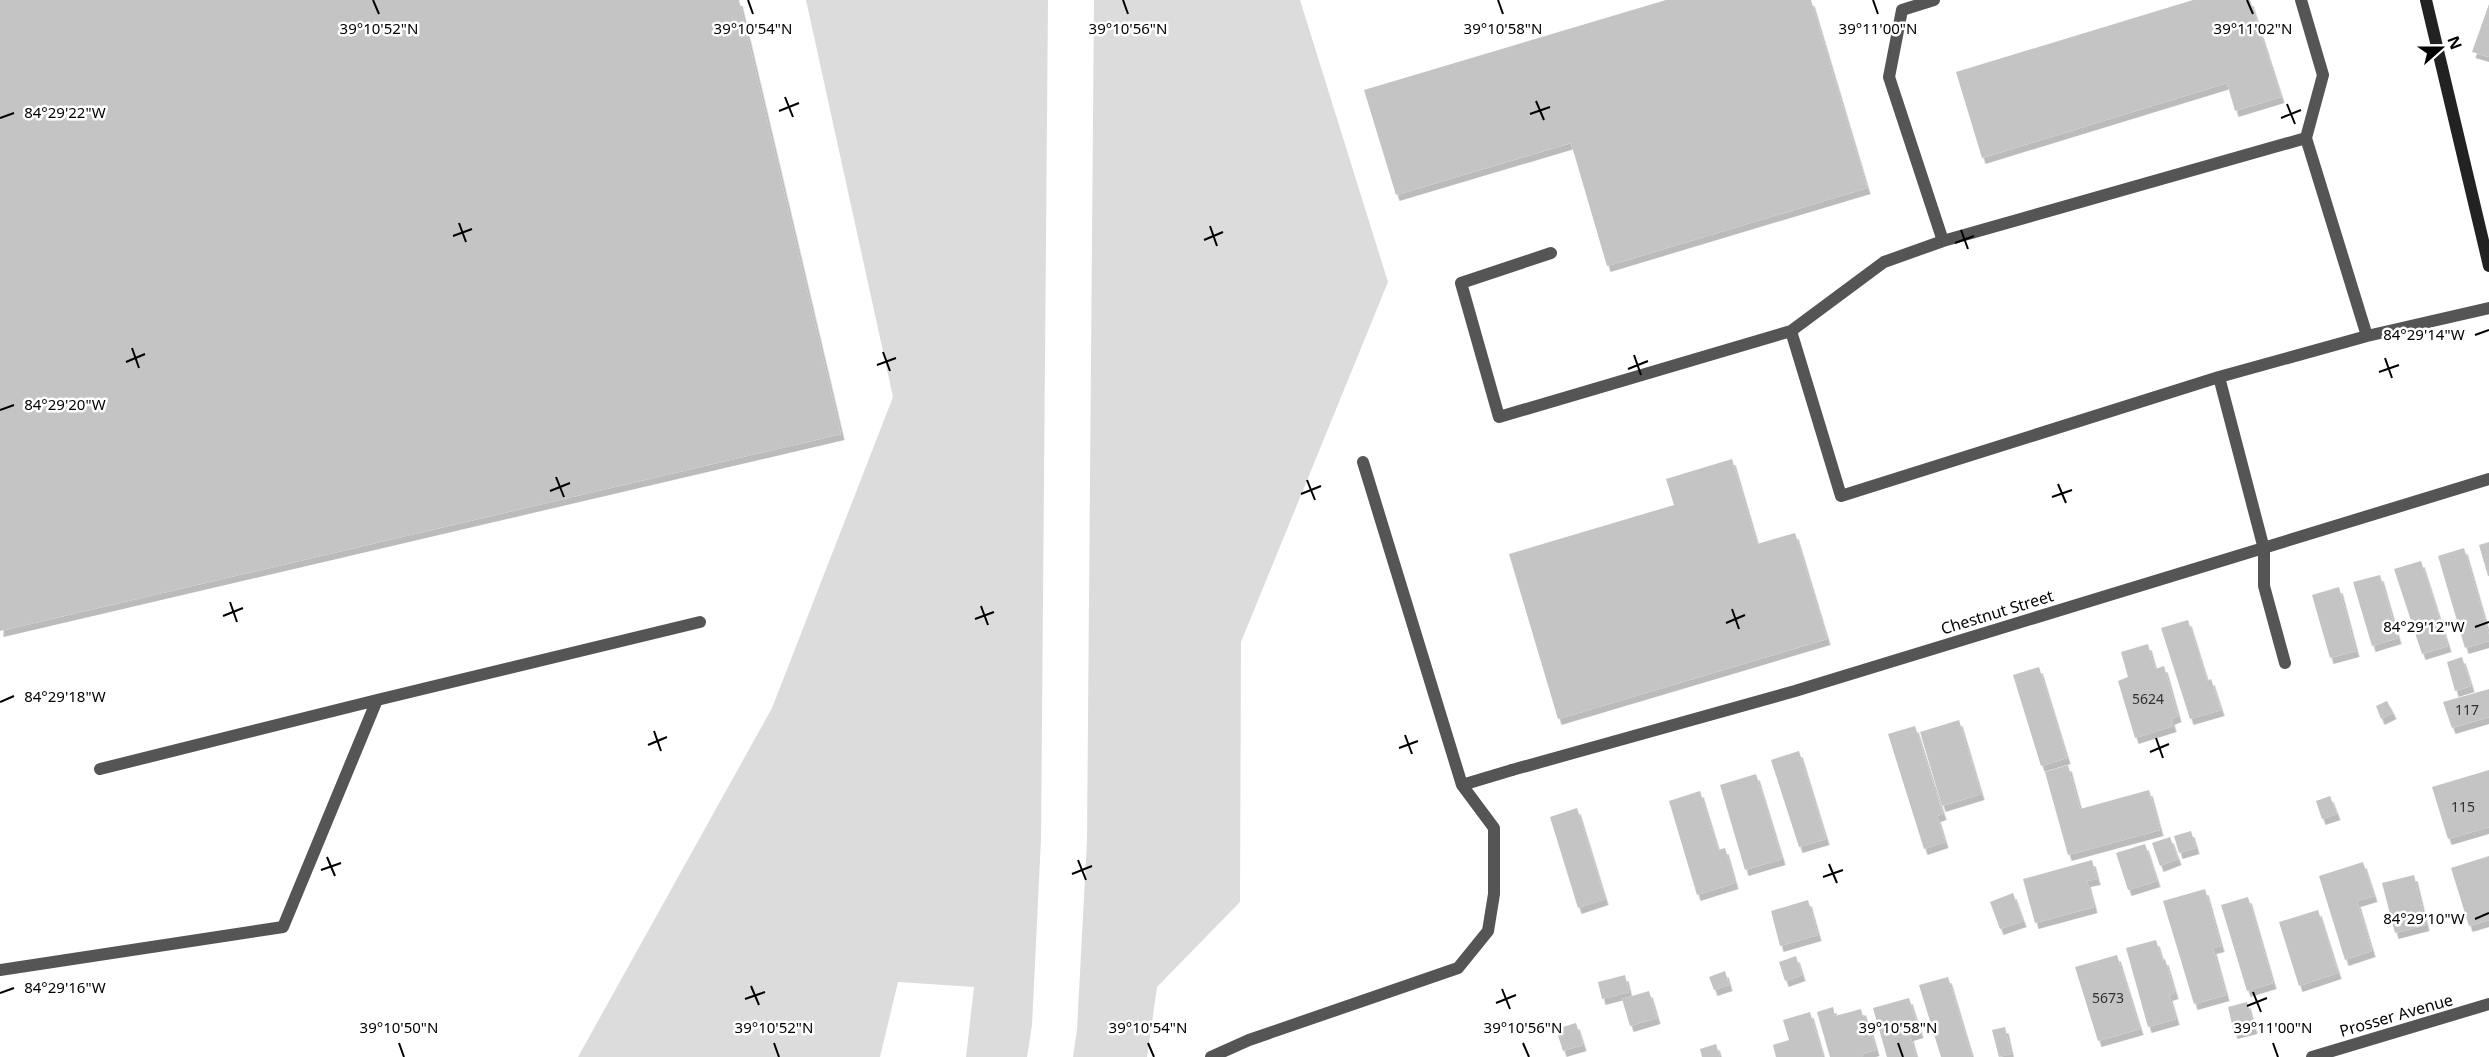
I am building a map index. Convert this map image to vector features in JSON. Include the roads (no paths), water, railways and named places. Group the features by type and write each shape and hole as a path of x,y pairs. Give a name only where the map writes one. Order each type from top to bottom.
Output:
{"main road":[{"path":"2426,0 2489,266"}],"street":[{"path":"1934,0 1900,5 1889,77 1943,241"},
{"path":"2301,0 2323,75 2306,138 2367,336"},
{"path":"1551,253 1461,284 1499,417 1791,331 1884,262 1943,241 2306,138"},
{"path":"1791,331 1841,496 2220,377 2367,336 2489,308"},
{"path":"2220,377 2264,549 2264,586 2284,663"},
{"path":"1210,1057 1249,1040 1458,968 1488,931 1494,894 1494,828 1462,785 1363,462"},
{"name":"Chestnut Street","path":"1462,785 1795,691 2489,479"},
{"path":"100,769 699,622"},
{"path":"0,970 283,927 377,700"},
{"name":"Prosser Avenue","path":"2312,1057 2489,1005"}]}
